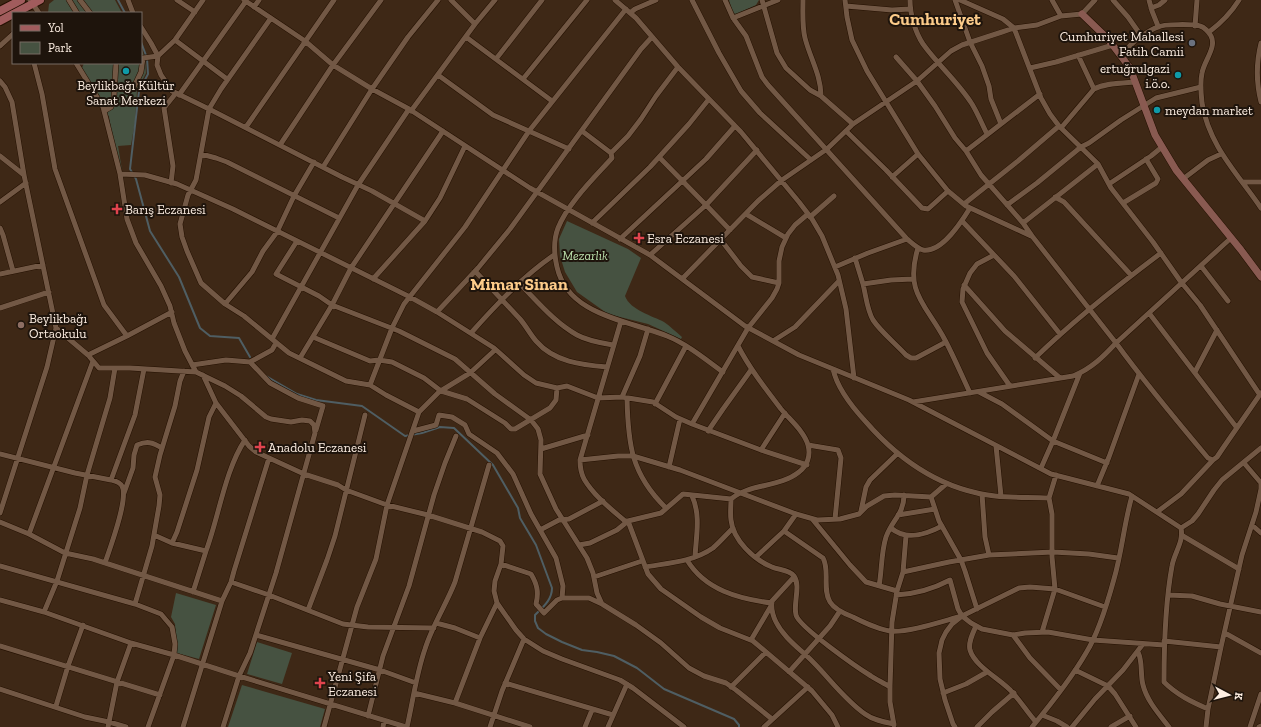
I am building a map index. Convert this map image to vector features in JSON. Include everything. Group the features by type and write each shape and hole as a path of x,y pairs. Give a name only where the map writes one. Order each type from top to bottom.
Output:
{"main road":[{"path":"0,11 22,0"},
{"path":"16,12 34,1"},
{"path":"0,21 12,14"}],"street":[{"path":"69,0 76,12"},
{"path":"80,0 89,12"},
{"path":"128,0 133,12"},
{"path":"177,0 195,12"},
{"path":"114,89 128,89 134,87 141,72 143,58 158,56 175,40 204,0"},
{"path":"254,7 259,0"},
{"path":"246,127 334,0"},
{"path":"280,145 332,65 381,0"},
{"path":"324,168 372,89 408,37 438,0"},
{"path":"450,0 475,24"},
{"path":"192,364 226,360 250,362 272,350 274,341 301,288 358,185 410,110 495,0"},
{"path":"496,59 542,0"},
{"path":"523,79 587,0"},
{"path":"370,385 392,328 404,304 462,232 480,207 528,131 628,11 656,0"},
{"path":"692,0 719,54 741,91 760,113 811,160"},
{"path":"725,0 732,18 746,36 762,77 907,239 918,248 924,250 934,248 948,237 962,221 970,208"},
{"path":"732,18 762,2 778,0"},
{"path":"804,0 804,35 818,76 821,96"},
{"path":"845,0 852,40 867,71 918,154 948,191 964,204 1032,236"},
{"path":"910,0 910,9 913,22 922,43 972,104 987,134"},
{"path":"955,0 970,42 982,66 989,86 991,99 1001,124"},
{"path":"960,0 1003,19 1014,28 1040,94 1050,114 1060,127 1098,164 1109,184 1181,282 1200,305 1261,394 1217,457 1181,494 1157,512"},
{"path":"1052,0 1061,16"},
{"path":"682,279 782,180 827,149 853,124 917,81 951,51 970,42 1014,28 1037,25 1061,16 1082,14 1095,0"},
{"path":"1113,0 1128,17 1142,37"},
{"path":"1149,0 1158,26"},
{"path":"1151,8 1159,5 1165,0"},
{"path":"1195,26 1197,0"},
{"path":"1209,32 1230,13 1238,0"},
{"path":"34,1 38,12"},
{"path":"171,183 173,166 164,108 178,94 203,61 245,1 305,41 332,65 410,110 537,192 650,255 748,328 799,355 913,402 1040,468 1056,475 1132,496 1182,528"},
{"path":"617,1 757,150 782,180 822,236 835,267 846,309 854,378"},
{"path":"762,2 770,22 777,53 786,68 810,90 821,96 853,124"},
{"path":"846,6 892,10 910,9"},
{"path":"1082,14 1113,45 1130,68 1143,106 1162,147 1176,170 1261,277"},
{"path":"271,18 227,79 209,109 196,180 191,190 180,224 182,237 202,283 225,304 244,316 289,353 346,380 370,385 420,412"},
{"path":"1124,60 1129,47 1158,26 1201,26 1209,32 1213,39 1213,44 1204,64 1202,74 1201,87 1204,110 1214,142 1221,154 1261,208"},
{"path":"142,29 151,42 158,56 158,65 161,76 172,91 394,203 425,221"},
{"path":"0,46 12,35"},
{"path":"466,37 552,101"},
{"path":"437,312 476,271 510,229 641,49 652,37"},
{"path":"175,40 227,79"},
{"path":"1261,43 1258,54 1256,78 1261,102"},
{"path":"1030,68 1113,45"},
{"path":"1078,55 1094,89"},
{"path":"896,57 917,81 955,138 989,183 1023,223 1090,308 1139,374 1208,458 1213,460"},
{"path":"34,64 42,94 55,169 104,305 127,336"},
{"path":"77,64 103,107 120,174 127,219 136,243 161,286 172,312 174,323 185,351 196,372"},
{"path":"104,111 111,107 114,97 115,64"},
{"path":"611,153 642,119 656,96 678,67"},
{"path":"438,75 493,115 569,149"},
{"path":"964,204 1060,127 1094,89 1108,85 1135,82"},
{"path":"0,513 47,367 56,328 24,175 12,102 1,85"},
{"path":"1007,205 1037,184 1081,147 1156,98 1201,87"},
{"path":"966,151 1040,94"},
{"path":"592,223 650,167 689,124 709,99"},
{"path":"620,239 706,159 735,126"},
{"path":"300,358 332,305 351,268 443,131"},
{"path":"582,131 611,153 612,158 568,210 558,228 554,255 562,281 580,302 593,310 607,317 668,336 700,355 723,372"},
{"path":"846,131 922,208 928,209 948,191"},
{"path":"373,279 425,221 440,198 465,146"},
{"path":"1109,184 1162,147"},
{"path":"650,255 706,205 757,150"},
{"path":"201,154 227,162 339,218"},
{"path":"892,177 918,154"},
{"path":"1183,178 1208,160 1221,154"},
{"path":"0,156 24,175"},
{"path":"659,157 730,230"},
{"path":"1123,203 1156,183 1158,179 1146,159"},
{"path":"225,304 252,272 263,251 277,232 294,196 314,162"},
{"path":"1023,223 1098,164"},
{"path":"120,174 138,175 171,183 191,190 233,209 410,297 437,312 495,350 506,358 519,372 536,383 557,388 567,386 598,398 625,397 642,400 655,404 680,419 708,431 806,465"},
{"path":"1243,182 1261,182"},
{"path":"0,202 26,183"},
{"path":"692,424 748,328 772,298 779,283 779,261 782,247 786,238 795,225 834,196"},
{"path":"1055,197 1064,202 1131,275"},
{"path":"746,214 786,238"},
{"path":"962,221 1014,276 1060,334"},
{"path":"0,228 13,271"},
{"path":"913,402 1060,378 1080,373 1093,365 1181,282 1201,266 1231,238"},
{"path":"835,267 907,239"},
{"path":"721,240 752,278 779,283"},
{"path":"297,241 276,274 319,296 332,305 392,328 455,359 496,394 531,420 538,429 541,440 539,465 540,474 556,509 564,519 587,558 602,604"},
{"path":"918,248 914,261 913,279 921,302 946,342 970,393"},
{"path":"1035,358 1090,308 1161,253"},
{"path":"470,333 519,283 540,264 554,255"},
{"path":"994,255 977,264 970,273 964,285 962,302 987,353 1010,386"},
{"path":"855,258 873,320 880,330 906,355 911,358 916,358 946,342"},
{"path":"0,274 43,265"},
{"path":"1201,266 1228,301"},
{"path":"476,271 520,319 536,342 549,352 564,360 580,364 607,367"},
{"path":"863,284 913,279"},
{"path":"773,341 795,327 839,282"},
{"path":"519,283 544,308 574,333 588,340 613,345"},
{"path":"964,285 1005,331 1060,378"},
{"path":"0,308 49,292"},
{"path":"88,355 172,312"},
{"path":"1149,313 1237,428"},
{"path":"621,321 580,460 583,478 603,501 628,522 642,561 652,581 701,617 720,628 751,640 808,687 832,715 838,727"},
{"path":"56,328 88,355 99,368 196,372 241,396 266,417 291,422 302,420 310,421 314,425 315,433"},
{"path":"648,329 625,397 633,456 643,482 655,498 666,508"},
{"path":"1195,372 1217,330"},
{"path":"313,337 370,361 379,360 392,362 424,378 441,391 467,399 511,429 516,429 550,408 556,400 557,388"},
{"path":"655,404 686,346"},
{"path":"579,545 590,543 617,530 628,522 660,513 682,494 731,499 739,492 786,480 799,472 806,465 809,452 808,445 798,429 751,370 738,346"},
{"path":"324,727 352,626 363,591 376,559 387,505 420,412 441,391 470,373 495,350"},
{"path":"29,534 93,361"},
{"path":"223,727 239,676 250,653 269,594 323,406 298,398 268,381 250,362"},
{"path":"44,612 57,582 80,508 87,475 110,398 115,368"},
{"path":"111,480 135,415 144,369"},
{"path":"833,369 835,379 857,412 881,439 897,454 936,480 961,489 982,494 1049,498"},
{"path":"708,431 751,370"},
{"path":"135,604 154,535 160,495 155,477 173,413 180,381 184,371"},
{"path":"1040,468 1053,442 1080,373"},
{"path":"1097,486 1107,463 1139,374"},
{"path":"203,375 216,403 256,452 304,474 338,485 346,490 387,505 482,532 500,541 503,546 501,564 495,581 494,591 497,603 524,639 543,651 627,684 684,727"},
{"path":"979,392 1002,404 1053,442 1107,463"},
{"path":"172,543 197,470 209,417 216,403"},
{"path":"761,450 785,413"},
{"path":"308,610 327,560 359,443 365,415"},
{"path":"413,431 436,425 439,415 452,417 464,425 469,434 497,453 513,474 531,514 556,558 563,586 562,598"},
{"path":"669,467 680,419"},
{"path":"541,449 588,435"},
{"path":"368,716 384,656 409,586 428,516 445,463 456,436"},
{"path":"193,592 214,529 234,460 245,440"},
{"path":"105,563 123,507 124,493 133,468 134,455 137,445 152,442 162,448"},
{"path":"808,445 838,450 841,458 835,519"},
{"path":"996,446 1001,496"},
{"path":"1182,528 1192,521 1198,514 1222,480 1261,448"},
{"path":"0,454 111,480 122,486 124,493"},
{"path":"861,512 866,487 870,480 897,454"},
{"path":"580,460 633,456 669,467 796,514 817,520 850,517 861,512 867,506 884,496 895,494 931,497 946,484"},
{"path":"183,727 222,601 232,582 234,571 269,458"},
{"path":"1206,727 1208,709 1230,606 1259,500 1261,483 1244,463"},
{"path":"0,600 44,612 131,643 174,654 239,676 406,727 425,648 455,582 489,465"},
{"path":"1042,632 1055,589 1052,552 1052,514 1049,498 1056,475"},
{"path":"982,494 985,537 989,555"},
{"path":"879,586 882,571 883,546 890,528 902,510 904,495"},
{"path":"692,496 695,502 698,521 695,557"},
{"path":"976,626 970,641 970,649 975,658 987,672 1014,693 1034,725 1075,670 1086,654 1093,640 1114,579 1132,496"},
{"path":"931,497 942,526 961,560 977,609"},
{"path":"731,499 731,521 733,528 742,544 756,557 772,568 784,570 793,574 796,588 796,616 799,620 857,667 890,686"},
{"path":"540,530 552,523 569,519 603,501"},
{"path":"898,515 935,509"},
{"path":"756,557 784,531 796,514"},
{"path":"812,519 866,582 896,593 914,594 942,585 950,580 958,609 962,616 982,629 1013,635 1042,632 1093,640 1143,644 1164,643 1221,647"},
{"path":"0,522 29,534 65,553 93,559 222,601"},
{"path":"1252,525 1261,533"},
{"path":"890,528 906,536 919,536 932,532 942,526"},
{"path":"645,568 687,560 695,557 712,548 733,528"},
{"path":"1182,528 1183,536 1172,564 1168,595 1164,643 1164,682 1173,691 1184,698 1208,709"},
{"path":"784,531 823,558 826,563 825,570 829,601 840,611 866,624 882,629 892,631 906,630 962,616 1019,588 1038,587 1055,589 1105,607"},
{"path":"154,535 172,543 206,551"},
{"path":"771,605 776,621 795,646 844,696 865,714 874,719 894,725 890,702 892,631 896,593 903,572 906,536"},
{"path":"1183,536 1239,569"},
{"path":"903,572 989,555 1052,552 1089,554 1118,558"},
{"path":"687,560 695,572 715,588 771,605"},
{"path":"594,577 642,561"},
{"path":"501,564 531,574 536,582 539,595 536,604 544,613 557,600 562,598 589,598 602,604 636,625 689,668 731,687 772,719"},
{"path":"0,566 135,604 161,614 172,627 175,644 174,654 148,727"},
{"path":"751,640 771,605 794,577"},
{"path":"232,582 269,594 343,624 368,627 435,626 455,628 480,638"},
{"path":"1168,595 1192,596 1261,612"},
{"path":"455,703 480,638 497,603"},
{"path":"789,672 840,611"},
{"path":"952,726 940,679 939,652 942,640 952,624 962,616"},
{"path":"56,706 68,666 83,625"},
{"path":"1225,633 1261,653"},
{"path":"256,635 380,670 416,683"},
{"path":"1013,635 1030,658 1061,690"},
{"path":"490,727 524,639"},
{"path":"109,724 117,682 122,664 131,643"},
{"path":"1072,727 1095,699 1138,652 1143,644"},
{"path":"0,646 160,695"},
{"path":"731,687 766,652"},
{"path":"1138,652 1141,658 1143,684 1147,696 1169,727"},
{"path":"1075,670 1108,686 1130,716 1136,727"},
{"path":"943,693 966,684 987,672"},
{"path":"506,683 613,716"},
{"path":"608,727 627,684"},
{"path":"764,727 808,687"},
{"path":"0,689 56,706 85,717 126,727"},
{"path":"414,693 455,703 530,727"},
{"path":"977,727 1014,693"},
{"path":"1250,727 1261,694"},
{"path":"585,727 592,710"},
{"path":"1042,715 1067,727"},
{"path":"1111,727 1130,716"},
{"path":"383,727 384,721"}],"green space":[{"path":"54,0 115,0 121,12 48,12 49,4"},
{"path":"729,0 759,0 756,5 736,14 733,13"},
{"path":"142,50 145,59 146,73 137,91 135,122 131,145 118,146 122,170 113,141 109,117 82,68 84,64 142,64"},
{"name":"Mezarlık","path":"567,221 628,249 641,258 625,296 637,309 664,322 682,337 681,339 648,324 608,314 577,292 565,272 560,256 559,239"},
{"path":"176,593 216,605 199,659 177,653 175,624 171,617"},
{"path":"257,642 292,653 282,684 247,674"},
{"path":"242,685 325,709 320,727 228,727"}],"waterway":[{"path":"118,0 124,12"},
{"path":"142,45 147,58 148,74 139,91 130,169 136,179 150,231 179,277 200,328 210,336 239,338 250,357"},
{"path":"266,376 297,394 316,400 362,406 405,436 422,433 440,427 454,428 493,465 518,508 520,518 536,545 552,588 549,600 535,615 535,621 538,628 546,634 582,650 614,656 637,668 664,689 734,719 739,727"}],"place":[{"name":"Cumhuriyet Mahallesi Fatih Camii","path":"1192,43"},
{"name":"Beylikbağı Kültür Sanat Merkezi","path":"126,71"},
{"name":"ertuğrulgazi i.ö.o.","path":"1178,75"},
{"name":"meydan market","path":"1157,110"},
{"name":"Barış Eczanesi","path":"117,209"},
{"name":"Esra Eczanesi","path":"639,238"},
{"name":"Beylikbağı Ortaokulu","path":"21,325"},
{"name":"Anadolu Eczanesi","path":"260,447"},
{"name":"Yeni Şifa Eczanesi","path":"320,683"}],"district":[{"name":"Cumhuriyet","path":"935,19"},
{"name":"Mimar Sinan","path":"519,284"}]}
